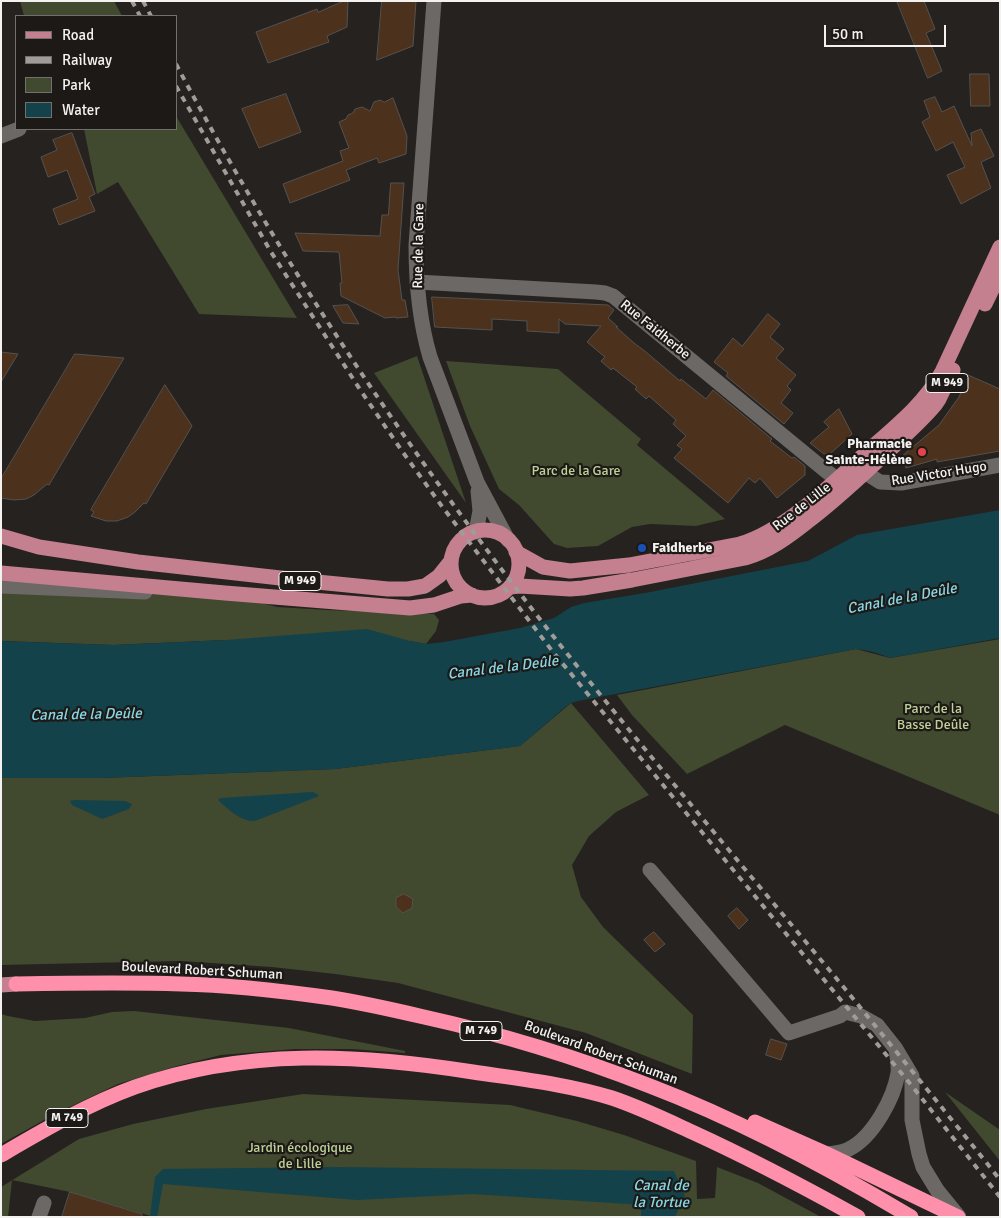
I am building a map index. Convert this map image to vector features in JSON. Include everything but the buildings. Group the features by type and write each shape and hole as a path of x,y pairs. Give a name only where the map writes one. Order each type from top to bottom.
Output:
{"highway":[{"name":"Boulevard Robert Schuman","path":"6,984 107,982 184,984 251,989 331,998 403,1012 502,1036 558,1053 652,1086 731,1121 813,1162 911,1217"},
{"name":"M 749","path":"1,1155 99,1102 136,1087 188,1071 265,1059 360,1058 523,1079 578,1089 613,1099 729,1148 858,1217"},
{"path":"652,1086 683,1094 726,1110 827,1154 959,1217"}],"main road":[{"name":"Rue de Lille","path":"859,469 931,390 942,372 1000,248"},
{"name":"Rue de Lille","path":"510,587 584,588 751,556 768,549 823,510 843,484 859,469 935,405 999,276"},
{"name":"Rue de Lille","path":"512,546 543,567 555,570 577,571 628,565 753,540 780,525 843,484"},
{"path":"491,531 500,534 512,546 518,561 518,570 510,587 502,593 482,598 472,595 458,584 452,573 451,561 460,541 476,532 491,531"},
{"name":"M 949","path":"1,536 39,546 138,562 388,589 408,590 425,586 439,576 451,561"},
{"path":"1,573 225,593"},
{"name":"M 949","path":"225,593 410,608 434,605 461,596 472,595"}],"street":[{"name":"Rue de la Gare","path":"434,1 416,245 418,304 430,357 477,482 512,546"},
{"path":"1,136 16,130"},
{"name":"Rue Faidherbe","path":"417,282 596,292 613,296 843,484"},
{"name":"Rue Victor Hugo","path":"859,469 880,482 901,483 1000,465"},
{"name":"Rue de la Gare","path":"476,532 480,511 477,482"},
{"path":"1,586 157,593 225,593"},
{"path":"650,870 789,1033 840,1016 845,1012 861,1016 877,1025 896,1049 912,1076 912,1120 923,1167 937,1190 959,1217"},
{"path":"827,1154 840,1153 850,1149 860,1142 879,1118 895,1086 898,1070 896,1049"}],"green space":[{"path":"20,1 114,1 121,15 24,15"},
{"path":"178,119 297,318 199,314 118,182 97,194 84,130 178,130"},
{"path":"417,356 466,503 374,373"},
{"name":"Parc de la Gare","path":"446,361 558,369 641,439 637,445 725,519 696,526 650,524 632,527 598,546 567,548 554,544 519,505 499,489 470,426"},
{"path":"1,586 225,593 277,607 434,614 439,620 436,631 426,644 410,641 226,640 113,645 1,641"},
{"name":"Parc de la Basse Deûle","path":"1000,639 1000,815 785,725 687,774 632,715 617,695 856,649 890,658"},
{"path":"571,703 649,795 616,812 589,836 572,865 581,897 603,927 693,1015 692,1074 586,1033 398,983 272,967 181,961 1,965 1,778 101,778 335,769 520,746"},
{"path":"134,1011 289,1028 405,1051 405,1053 352,1049 295,1049 221,1055 118,1084 55,1114 1,1144 1,1014 35,1021 85,1018 112,1012"},
{"path":"945,1092 1000,1130 1000,1161"},
{"name":"Jardin écologique de Lille","path":"303,1094 510,1105 577,1121 624,1135 696,1161 697,1199 715,1198 717,1167 758,1183 821,1217 154,1217 70,1192 12,1180 79,1139 133,1124 206,1109"},
{"path":"12,1180 8,1217 1,1217 1,1187"}],"water":[{"name":"Canal de la Deûle","path":"1000,510 1000,638 890,658 856,649 578,701 571,703 563,709 520,746 335,769 101,778 1,778 1,641 113,645 226,640 367,629 426,644 444,642 520,628 554,618 571,607 584,603 808,561 857,535"},
{"path":"313,792 319,796 255,821 240,817 218,800 221,798"},
{"path":"70,801 125,801 132,804 129,809 102,819 72,805"},
{"name":"Canal de la Tortue","path":"338,1167 674,1171 685,1196 675,1217 641,1217 641,1205 628,1204 472,1194 357,1200 163,1184 157,1217 150,1216 155,1177 163,1169"}],"railway":[{"path":"132,1 139,15"},
{"path":"143,1 150,15"},
{"path":"178,68 218,141 307,290 404,436 455,507 561,646 846,990 1000,1180"},
{"path":"178,89 271,252 361,391 441,505 553,652 912,1086 1000,1197"}],"place":[{"name":"Pharmacie Sainte-Hélène","path":"922,452"},
{"name":"Faidherbe","path":"642,548"}]}
